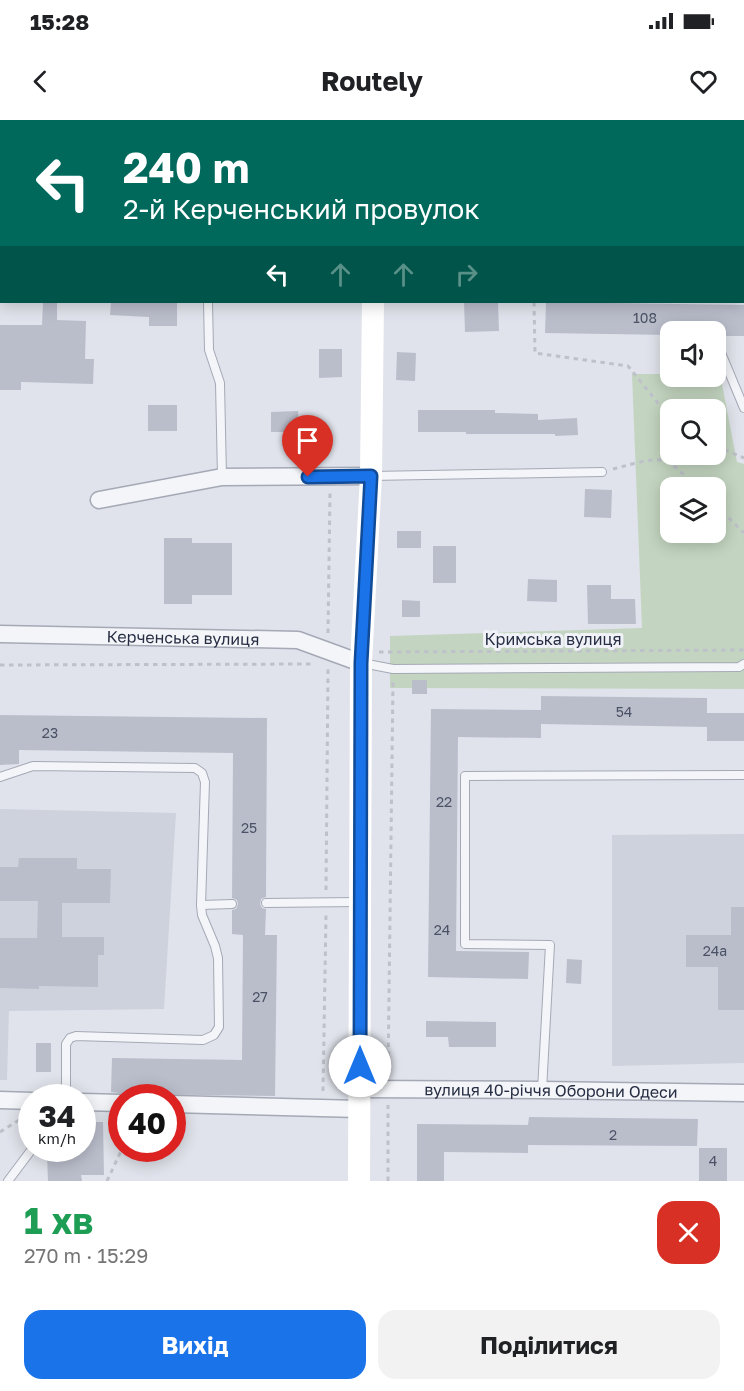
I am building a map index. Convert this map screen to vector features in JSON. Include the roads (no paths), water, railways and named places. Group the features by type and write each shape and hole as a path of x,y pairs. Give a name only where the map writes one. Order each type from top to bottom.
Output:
{"street":[{"path":"359,1181 362,658 371,476 373,303"},
{"path":"99,500 222,477 371,476"},
{"name":"Керченська вулиця","path":"0,634 298,640 362,658"},
{"name":"вулиця 40-річчя Оборони Одеси","path":"186,1104 323,1108 388,1089 744,1093"},
{"path":"0,1100 18,1101"}],"lane":[{"path":"208,303 209,350 220,383 222,477"},
{"path":"726,365 744,408"},
{"path":"371,476 602,472"},
{"path":"362,658 393,669 739,667 744,664"},
{"path":"0,777 33,766 195,768 202,773 205,782 201,905 202,915 218,958 219,1027 214,1035 203,1040 76,1036 69,1038 66,1044 66,1084"},
{"path":"543,1090 550,945 465,944 465,776 744,775"},
{"path":"266,903 360,902"},
{"path":"201,905 232,904"},
{"path":"8,1181 22,1162"}]}
